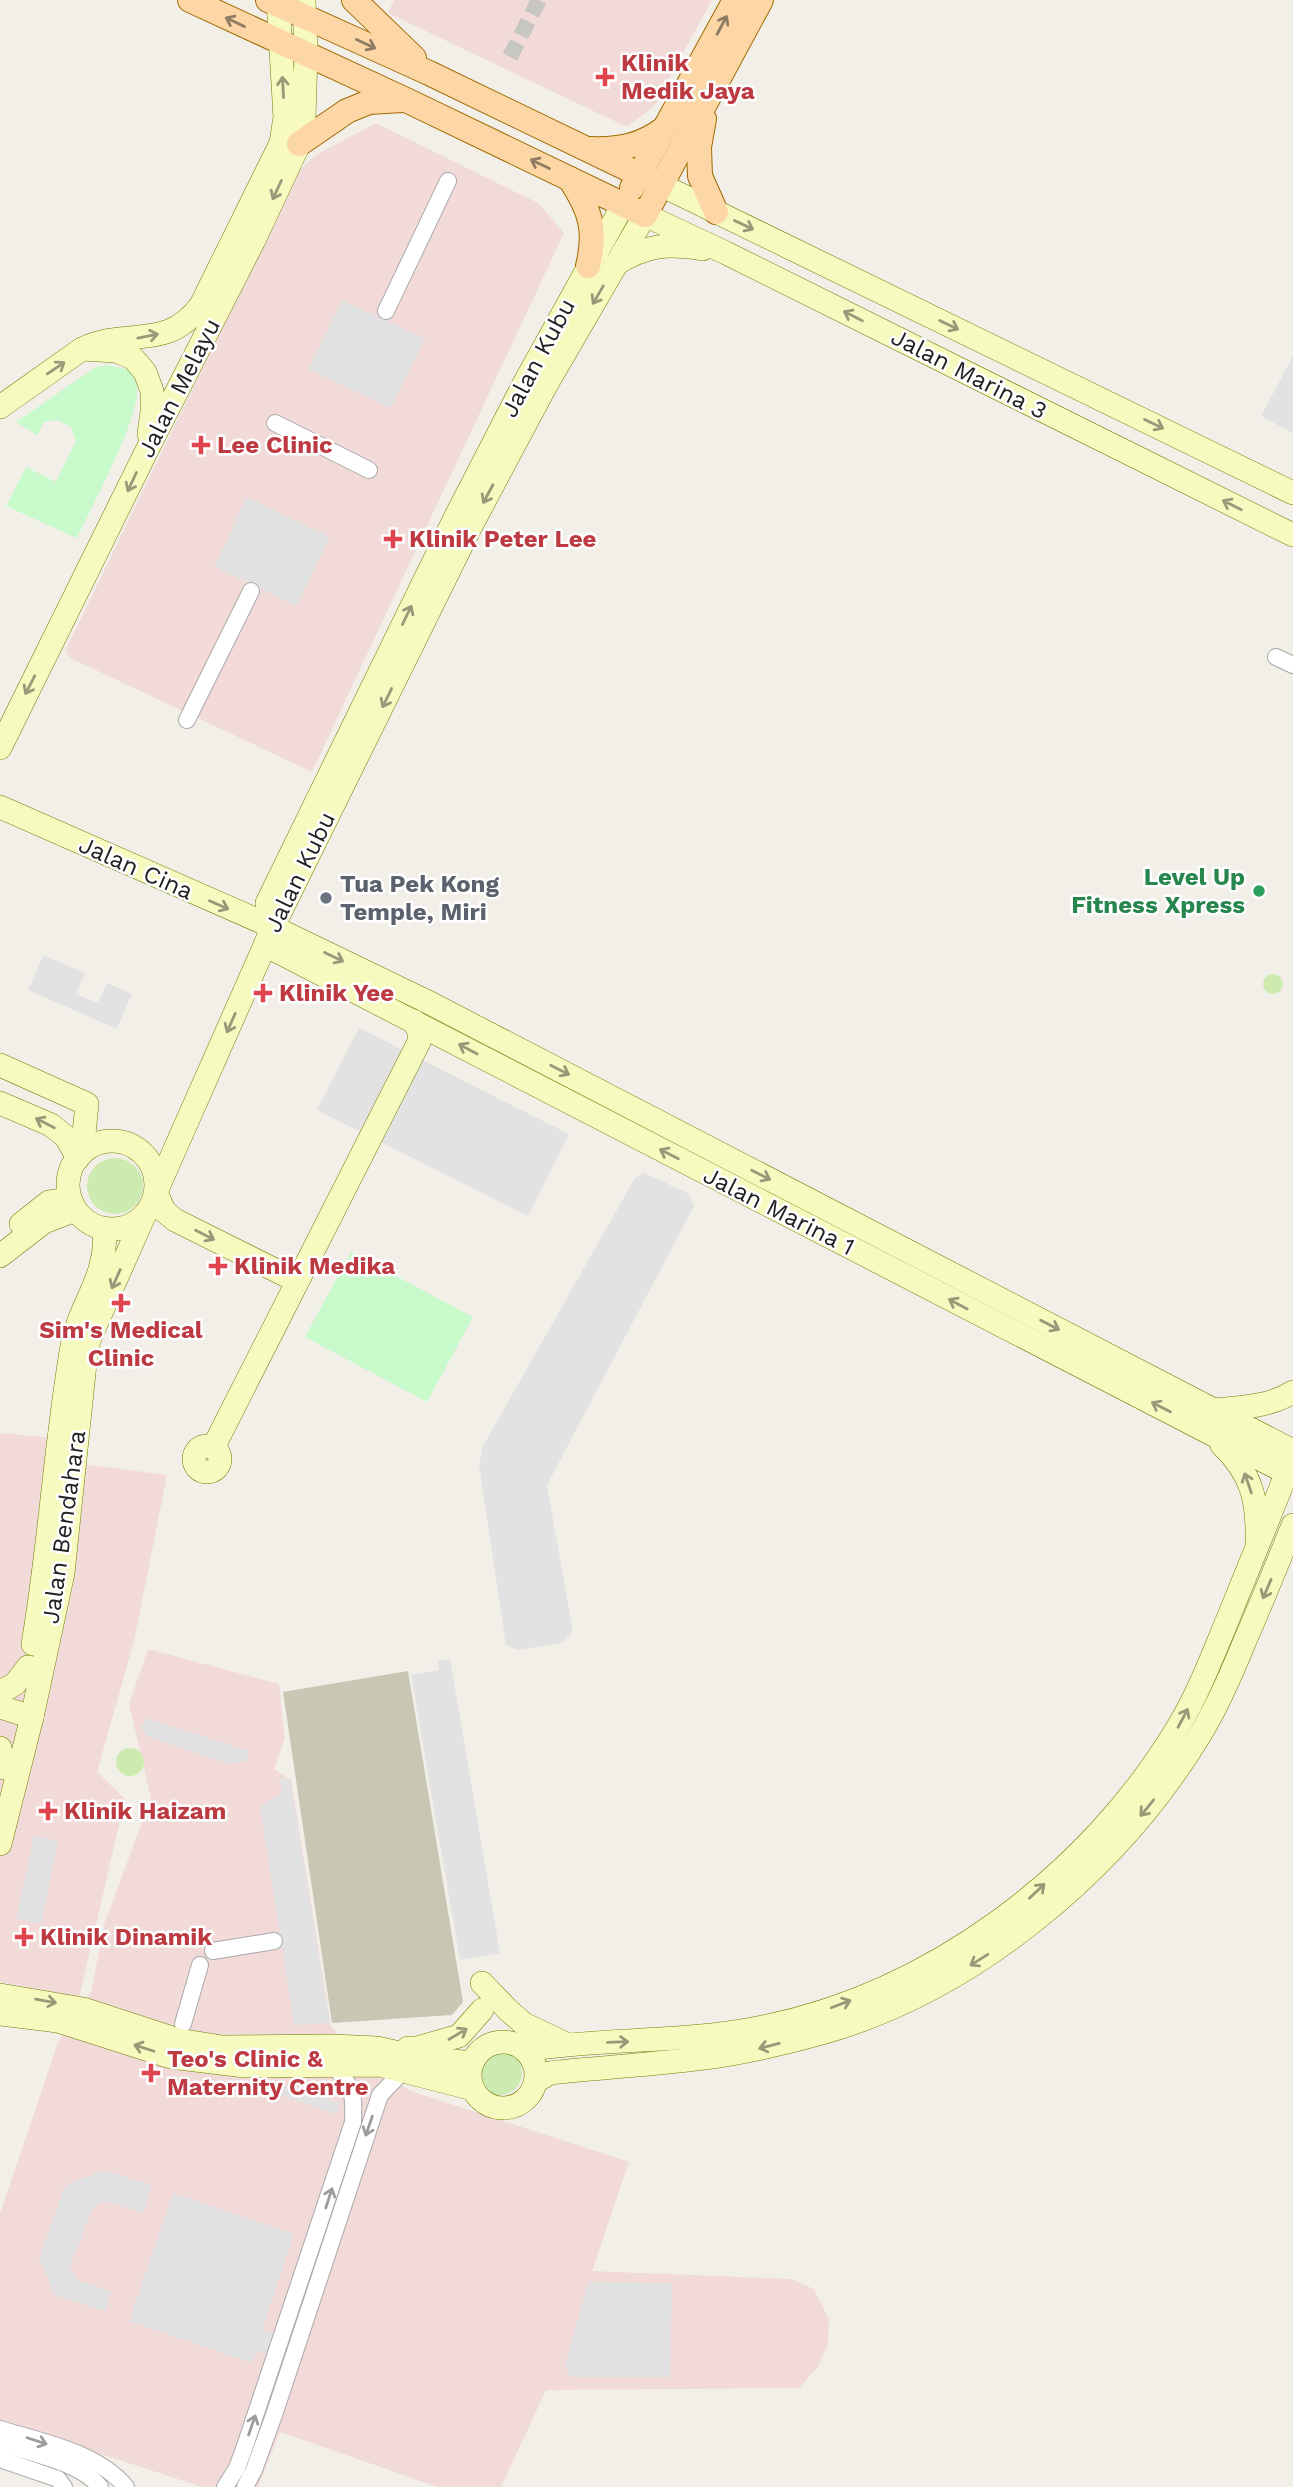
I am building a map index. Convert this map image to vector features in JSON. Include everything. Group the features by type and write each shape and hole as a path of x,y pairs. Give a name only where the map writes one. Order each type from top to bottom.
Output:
{"main road":[{"path":"190,0 634,210"},
{"path":"354,0 429,73"},
{"name":"Jalan Kubu","path":"650,180 666,128 735,0"},
{"name":"Jalan Kubu","path":"634,210 650,180 707,101 761,0"},
{"path":"275,2 304,8 429,73 650,180"},
{"path":"299,144 347,111 369,102 406,100"},
{"path":"707,101 699,161 701,176 716,212"},
{"path":"583,148 613,150 633,147 666,128"},
{"path":"570,178 591,225 594,244 588,266"}],"street":[{"name":"Jalan Melayu","path":"0,407 82,349 98,341 146,337 175,330 191,319 201,305 281,143 285,117 281,43 275,2"},
{"name":"Jalan Melayu","path":"0,746 299,144 304,118 304,8"},
{"name":"Jalan Marina 3","path":"650,180 1293,493"},
{"path":"386,311 448,181"},
{"name":"Jalan Marina 3","path":"634,210 726,253 1293,535"},
{"name":"Jalan Kubu","path":"265,931 471,526 545,387 616,264 634,210"},
{"name":"Jalan Kubu","path":"265,931 455,518 588,266 634,210"},
{"path":"616,264 637,251 653,247 688,246 726,253"},
{"path":"82,349 116,351 133,358 145,372 152,391 147,450"},
{"path":"275,423 369,470"},
{"path":"187,720 251,591"},
{"path":"1276,657 1293,665"},
{"name":"Jalan Cina","path":"0,807 265,931"},
{"path":"0,1065 87,1104 80,1155 68,1177 73,1205 83,1219 104,1229 119,1229 133,1224 151,1207 265,931"},
{"name":"Jalan Marina 1","path":"265,931 414,1021 1008,1331 1210,1419 1293,1451"},
{"name":"Jalan Marina 1","path":"265,931 426,1001 1210,1419 1291,1469"},
{"path":"213,1448 419,1042 414,1021"},
{"path":"0,1103 51,1125 66,1137 80,1155"},
{"path":"80,1155 96,1144 107,1141 129,1144 147,1157 156,1176 156,1192 164,1211 174,1220 297,1281"},
{"path":"0,1241 49,1202 73,1205"},
{"path":"0,1256 44,1222 73,1205"},
{"name":"Jalan Bendahara","path":"0,1844 16,1712 63,1573 89,1340 144,1216"},
{"name":"Jalan Bendahara","path":"1,1767 28,1667 43,1582 72,1342 104,1262 104,1229"},
{"path":"1257,1550 1258,1518 1249,1481 1210,1419 1279,1400 1293,1392"},
{"path":"473,2090 470,2072 472,2063 476,2055 489,2045 504,2042 519,2047 636,2041 759,2028 819,2012 892,1984 976,1938 1023,1904 1118,1810 1151,1769 1178,1727 1196,1693 1291,1469"},
{"path":"536,2081 550,2073 718,2056 825,2032 900,2004 950,1978 1035,1920 1089,1871 1133,1825 1199,1738 1231,1675 1293,1525"},
{"path":"0,1692 15,1684 28,1667"},
{"path":"213,1951 274,1941"},
{"path":"183,2024 200,1965"},
{"path":"487,2002 524,2024 566,2043"},
{"path":"487,2002 489,2045"},
{"path":"3,2004 200,2068 380,2065 473,2090 487,2104 508,2108 526,2099 536,2081 536,2070 532,2059 519,2047 494,2008 487,2002"},
{"path":"3,2004 83,2009 178,2040 222,2047 417,2048 459,2036 487,2002"},
{"path":"377,2048 417,2057 472,2063"},
{"path":"225,2487 237,2468 245,2446 353,2122 354,2096 348,2081 333,2066"},
{"path":"245,2487 274,2415 380,2095 404,2070"},
{"path":"0,2429 71,2459 100,2487"},
{"path":"0,2443 105,2468 126,2487"},
{"path":"0,2459 58,2479 64,2487"}],"shaded area":[{"path":"394,0 712,0 655,105 627,127 388,13"},
{"path":"376,123 538,203 564,233 312,772 70,658 65,651 298,172 316,155"},
{"path":"342,300 425,339 391,408 308,369"},
{"path":"1293,356 1293,433 1261,416"},
{"path":"247,497 330,537 297,606 214,567"},
{"path":"43,955 85,973 76,994 98,1003 107,983 132,994 117,1029 28,990"},
{"path":"359,1028 569,1134 528,1216 317,1110"},
{"path":"645,1173 689,1194 694,1206 547,1485 573,1632 562,1643 517,1650 506,1645 479,1465 483,1446 635,1178"},
{"path":"0,1433 54,1438 52,1460 167,1475 134,1641 97,1772 125,1799 79,1998 0,1982"},
{"path":"148,1649 279,1684 285,1738 274,1769 291,1780 331,2026 361,2061 411,2091 629,2162 592,2271 791,2279 814,2289 829,2319 828,2344 818,2367 799,2388 546,2390 501,2487 438,2487 280,2432 258,2487 202,2487 0,2421 0,2214 58,2042 91,1992 105,1922 151,1798 129,1704"},
{"path":"450,1659 500,1953 460,1960 411,1675 439,1670 438,1661"},
{"path":"408,1671 463,2002 452,2015 332,2023 283,1692"},
{"path":"146,1718 249,1751 246,1761 228,1764 147,1736 141,1728"},
{"path":"279,1777 290,1780 330,2023 294,2025 260,1806 282,1793"},
{"path":"34,1836 58,1841 41,1924 16,1919"},
{"path":"254,2074 340,2103 336,2114 250,2085"},
{"path":"103,2170 152,2185 143,2213 105,2201 94,2206 70,2266 77,2280 112,2292 105,2311 55,2295 39,2259 65,2186"},
{"path":"173,2193 294,2234 262,2330 274,2334 267,2354 257,2351 252,2363 129,2321"},
{"path":"588,2282 672,2283 670,2377 571,2377 565,2366"}],"green space":[{"path":"108,365 127,369 131,373 137,388 136,401 123,439 77,538 6,506 26,467 56,482 76,441 71,427 57,420 44,422 37,435 16,422 96,367"},
{"path":"1273,974 1280,977 1283,984 1280,991 1273,994 1266,991 1263,984 1266,977"},
{"path":"115,1158 126,1160 135,1166 141,1175 141,1197 135,1206 126,1212 115,1214 104,1212 95,1206 89,1197 87,1186 89,1175 95,1166 104,1160"},
{"path":"351,1252 473,1317 427,1402 305,1337"},
{"path":"130,1748 140,1752 144,1762 140,1772 130,1776 120,1772 116,1762 120,1752"},
{"path":"500,2051 515,2058 522,2073 515,2088 500,2095 485,2088 478,2073 485,2058"}],"tunnel":[{"path":"510,57 539,0"}],"place":[{"name":"Klinik Medik Jaya","path":"605,77"},
{"name":"Lee Clinic","path":"201,445"},
{"name":"Klinik Peter Lee","path":"393,539"},
{"name":"Level Up Fitness Xpress","path":"1259,891"},
{"name":"Tua Pek Kong Temple, Miri","path":"326,898"},
{"name":"Klinik Yee","path":"263,993"},
{"name":"Klinik Medika","path":"218,1266"},
{"name":"Sim's Medical Clinic","path":"121,1303"},
{"name":"Klinik Haizam","path":"48,1811"},
{"name":"Klinik Dinamik","path":"24,1937"},
{"name":"Teo's Clinic & Maternity Centre","path":"151,2073"}]}
